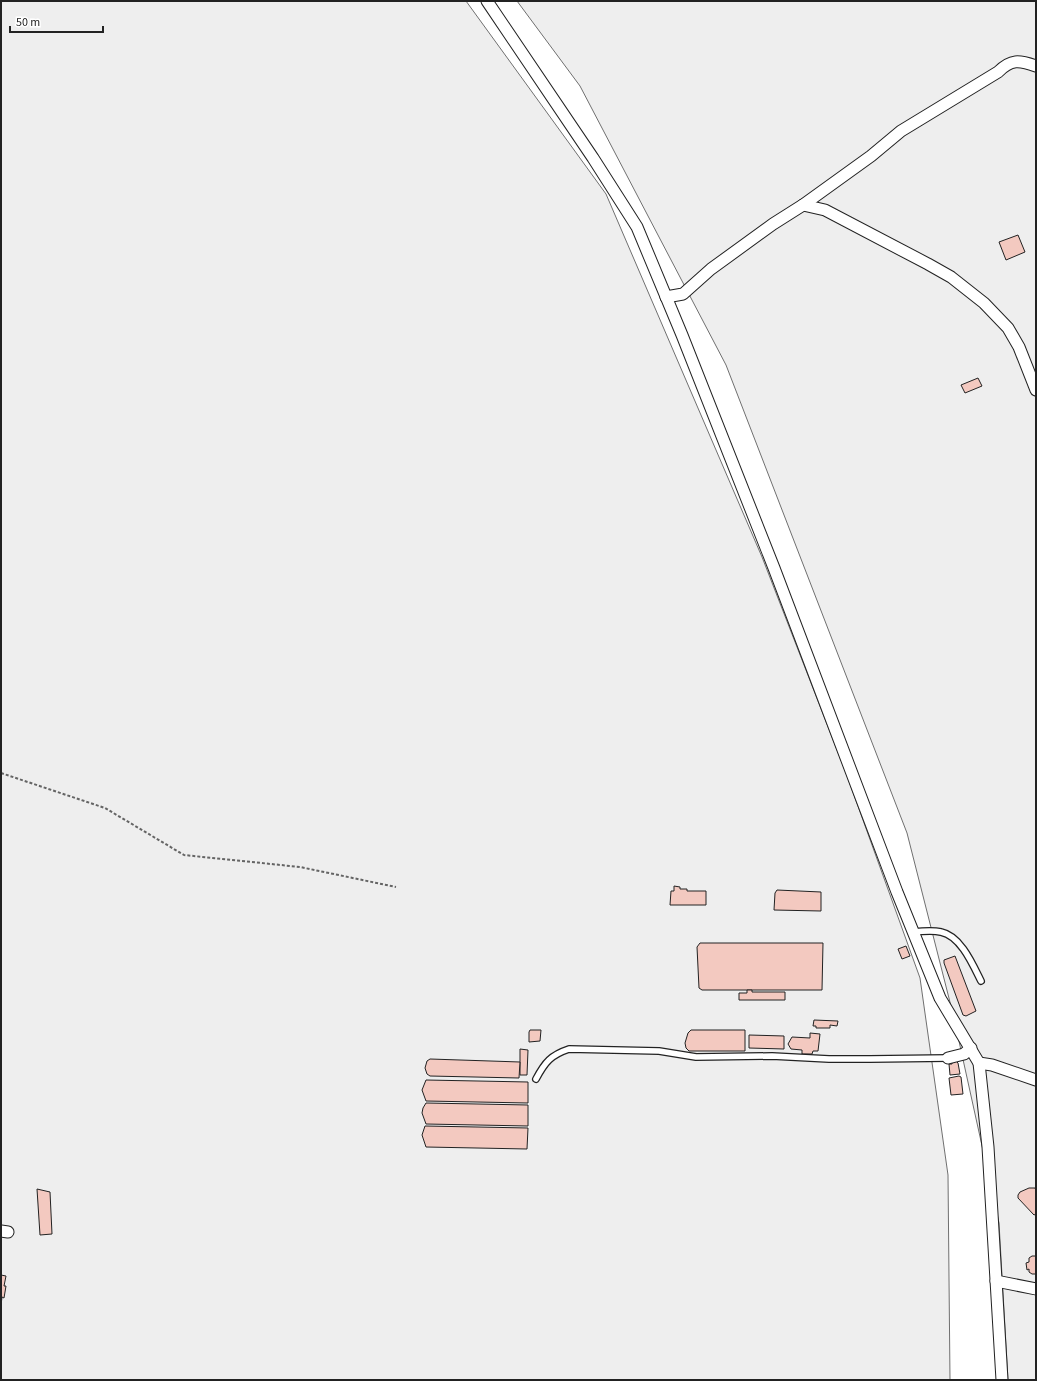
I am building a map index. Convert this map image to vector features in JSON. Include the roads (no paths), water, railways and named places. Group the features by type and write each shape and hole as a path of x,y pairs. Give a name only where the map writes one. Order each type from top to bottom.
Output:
{"street":[{"path":"487,1 593,158 637,227 774,568 913,932 940,998 979,1063 988,1147 1002,1380"},
{"path":"666,297 682,294 711,269 871,156 901,131 998,72 1006,65 1014,61 1036,66"},
{"path":"803,205 825,210 928,264 951,277 984,303 1008,328 1019,347 1036,390"},
{"path":"948,1058 964,1054 971,1048"},
{"path":"979,1063 992,1065 1036,1080"},
{"path":"996,1281 1036,1289"}],"lane":[{"path":"913,932 942,932 954,938 965,951 981,981"},
{"path":"536,1078 543,1065 555,1054 569,1049 659,1051 696,1057 772,1056 863,1060 948,1058"}]}
